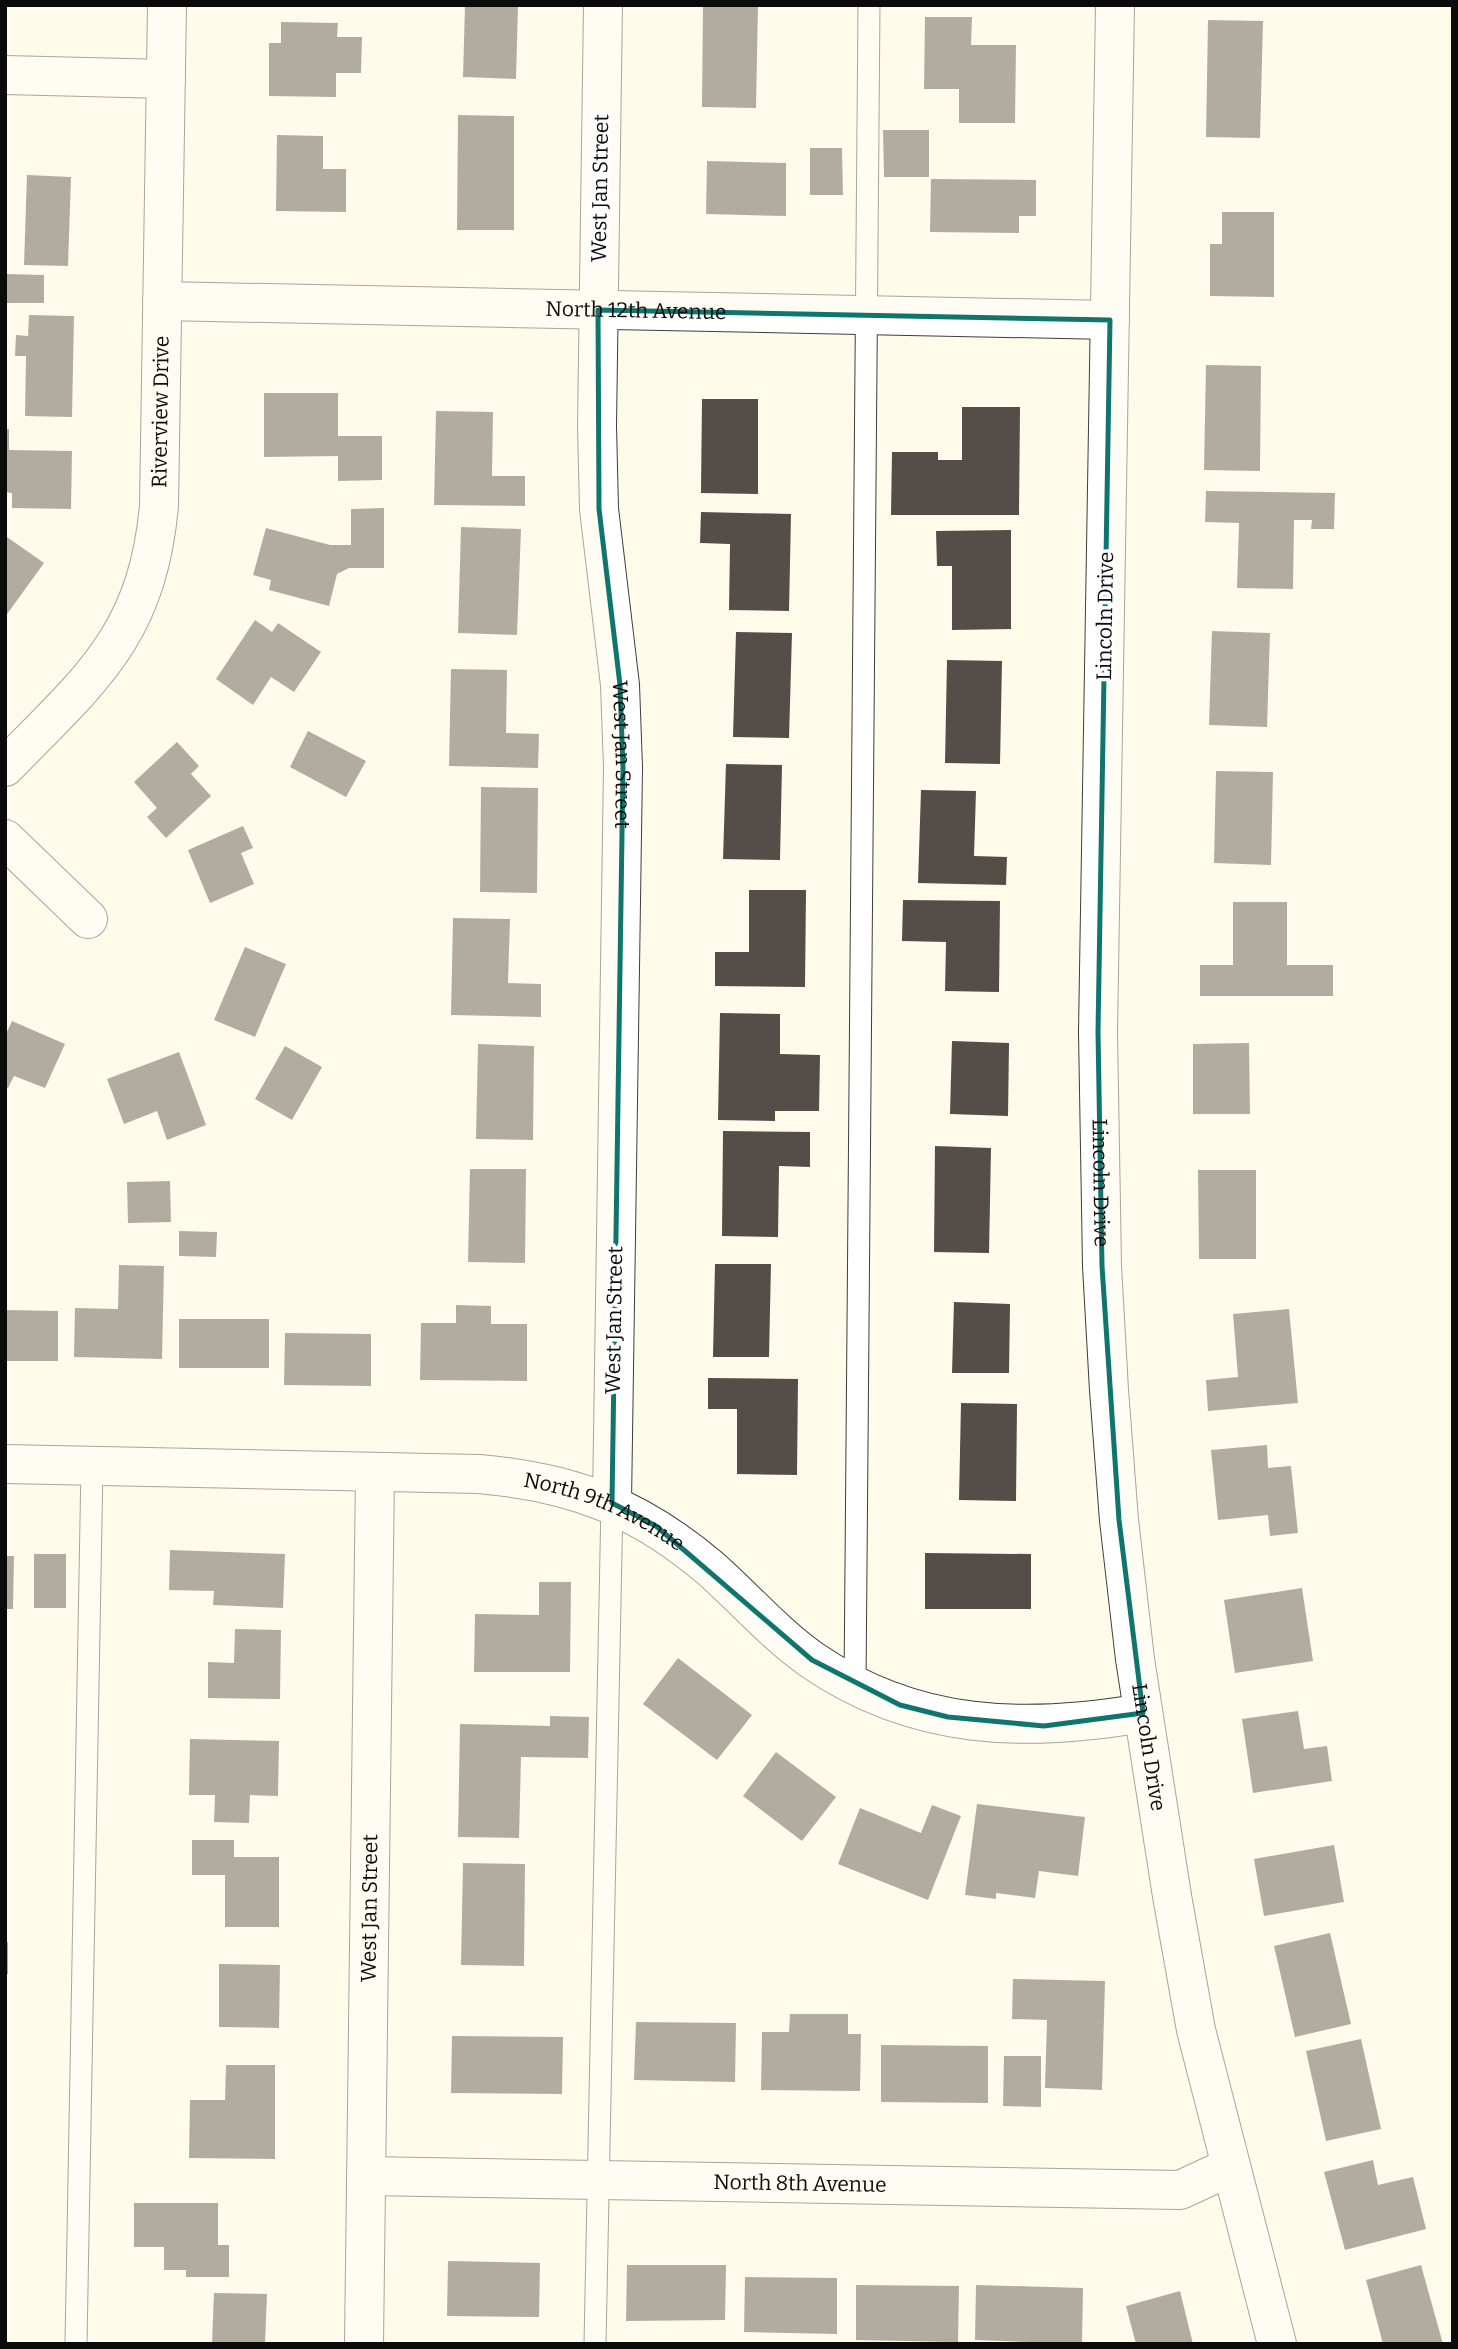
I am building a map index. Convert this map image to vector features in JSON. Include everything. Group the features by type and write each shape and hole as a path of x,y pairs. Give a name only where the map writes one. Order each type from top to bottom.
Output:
{"street":[{"name":"Riverview Drive","path":"5,767 107,660 129,623 146,583 156,540 159,506 167,5"},
{"name":"West Jan Street","path":"603,5 598,509 620,685 623,767 612,1503"},
{"name":"Lincoln Drive","path":"1115,5 1098,1032 1102,1266 1119,1520 1143,1713 1196,2030 1277,2344"},
{"path":"5,75 166,79"},
{"name":"North 12th Avenue","path":"162,301 1110,320"},
{"path":"5,839 88,919"},
{"name":"North 9th Avenue","path":"5,1464 528,1478 577,1490 612,1503 656,1526 710,1569 812,1660 855,1686 900,1705 948,1717 998,1724 1044,1726 1143,1713"},
{"name":"West Jan Street","path":"364,2344 375,1472"},
{"name":"North 8th Avenue","path":"366,2176 1180,2190 1230,2167"}],"lane":[{"path":"855,1686 864,315 869,5"},
{"path":"76,2344 92,1466"},
{"path":"595,2344 612,1503"}],"highlighted area":[{"path":"598,310 1110,320 1098,1032 1102,1266 1119,1520 1143,1713 1044,1726 948,1717 900,1705 812,1660 656,1526 612,1503 623,767 620,685 599,509"}],"building":[{"path":"465,5 518,5 516,79 463,77"},
{"path":"703,5 758,5 756,108 702,107"},
{"path":"925,17 972,17 971,45 1016,45 1015,123 959,123 959,89 924,89"},
{"path":"1208,20 1263,21 1260,138 1206,137"},
{"path":"281,22 338,23 337,37 362,37 361,73 336,73 336,97 269,96 269,43 281,43"},
{"path":"458,115 514,116 514,230 457,230"},
{"path":"883,130 929,130 929,177 884,177"},
{"path":"277,135 323,136 323,169 346,169 346,212 276,211"},
{"path":"810,148 842,148 843,195 810,195"},
{"path":"707,161 786,163 786,216 706,214"},
{"path":"27,175 71,177 68,266 24,265"},
{"path":"931,179 1036,180 1036,216 1019,216 1019,233 930,232"},
{"path":"1222,212 1274,212 1274,297 1210,296 1210,244 1222,244"},
{"path":"7,274 44,275 44,303 7,303"},
{"path":"29,315 74,316 72,417 25,416 26,356 15,356 16,335 28,336"},
{"path":"1206,365 1261,366 1260,471 1204,470"},
{"path":"264,393 338,393 338,436 382,436 382,480 338,481 338,456 264,457"},
{"path":"702,399 758,399 758,494 701,493"},
{"path":"962,407 1020,407 1019,515 891,515 892,452 938,452 938,460 962,460"},
{"path":"436,411 493,412 492,476 525,476 525,506 434,505"},
{"path":"5,429 9,429 9,450 72,451 71,509 12,508 12,493 5,492"},
{"path":"1206,491 1335,493 1334,529 1311,529 1312,520 1294,520 1293,589 1237,588 1239,523 1205,522"},
{"path":"384,508 384,568 349,568 337,574 329,606 269,590 271,580 253,575 266,528 330,545 351,545 351,509"},
{"path":"701,512 791,514 789,611 729,610 730,544 700,543"},
{"path":"461,527 521,529 517,635 458,633"},
{"path":"1011,530 1011,629 952,630 952,566 937,566 936,531"},
{"path":"7,537 44,563 5,617 5,540"},
{"path":"255,620 272,632 278,623 321,652 294,692 271,677 253,705 216,679"},
{"path":"1212,631 1270,633 1267,727 1209,725"},
{"path":"736,632 792,633 789,738 733,737"},
{"path":"947,660 1002,661 1000,764 945,763"},
{"path":"451,669 507,670 506,733 539,734 538,768 449,766"},
{"path":"308,731 366,761 346,797 290,767"},
{"path":"177,742 199,766 191,774 211,796 166,838 147,817 157,808 134,782"},
{"path":"726,764 782,765 780,860 723,859"},
{"path":"1216,771 1273,772 1271,865 1214,863"},
{"path":"481,787 538,788 537,893 480,892"},
{"path":"921,790 976,791 974,856 1007,857 1006,885 918,883"},
{"path":"243,826 253,848 241,853 254,884 210,903 188,850"},
{"path":"749,890 806,890 805,987 715,986 715,952 749,952"},
{"path":"903,900 1000,901 999,992 945,991 946,942 902,941"},
{"path":"1233,902 1287,902 1287,965 1333,965 1333,996 1200,996 1200,965 1233,965"},
{"path":"453,918 510,919 508,983 541,984 541,1017 451,1015"},
{"path":"245,947 286,964 255,1037 214,1020"},
{"path":"720,1013 780,1014 780,1054 820,1055 819,1111 775,1111 775,1121 718,1120"},
{"path":"12,1021 65,1044 45,1088 14,1076 8,1088 5,1086 5,1036"},
{"path":"952,1041 1009,1043 1008,1116 950,1114"},
{"path":"1249,1043 1250,1114 1193,1114 1193,1044"},
{"path":"478,1044 534,1046 533,1140 476,1139"},
{"path":"285,1046 322,1067 292,1120 255,1099"},
{"path":"179,1052 206,1125 167,1140 157,1111 124,1124 107,1079"},
{"path":"723,1131 810,1132 810,1167 779,1166 778,1237 722,1236"},
{"path":"935,1146 991,1148 989,1253 934,1252"},
{"path":"470,1169 526,1169 525,1263 468,1262"},
{"path":"1198,1170 1256,1170 1256,1259 1199,1259"},
{"path":"170,1181 171,1222 128,1223 127,1182"},
{"path":"179,1231 217,1232 216,1257 179,1256"},
{"path":"715,1264 771,1264 769,1357 713,1357"},
{"path":"119,1265 164,1266 162,1359 74,1357 75,1308 118,1309"},
{"path":"954,1302 1010,1304 1009,1373 952,1373"},
{"path":"456,1305 491,1306 491,1324 527,1324 527,1381 420,1380 421,1323 456,1323"},
{"path":"1289,1309 1298,1403 1208,1411 1206,1380 1238,1377 1233,1314"},
{"path":"5,1310 58,1311 58,1361 5,1361"},
{"path":"179,1319 269,1319 269,1368 179,1368"},
{"path":"285,1333 371,1334 371,1386 284,1385"},
{"path":"708,1378 798,1379 797,1475 737,1474 737,1409 708,1409"},
{"path":"961,1403 1017,1404 1016,1501 959,1500"},
{"path":"1267,1445 1268,1468 1291,1466 1298,1533 1270,1536 1268,1515 1218,1520 1211,1450"},
{"path":"170,1550 285,1554 283,1608 213,1605 214,1591 169,1590"},
{"path":"925,1553 1031,1554 1031,1609 925,1609"},
{"path":"34,1554 66,1554 66,1608 34,1608"},
{"path":"5,1556 14,1556 13,1609 5,1609"},
{"path":"539,1582 571,1582 570,1672 474,1672 475,1614 539,1615"},
{"path":"1302,1588 1313,1661 1235,1673 1224,1600"},
{"path":"235,1629 281,1630 280,1699 208,1698 208,1662 234,1663"},
{"path":"678,1658 752,1715 717,1760 643,1704"},
{"path":"1298,1711 1304,1749 1327,1746 1332,1781 1253,1793 1242,1719"},
{"path":"550,1716 589,1717 588,1758 521,1757 519,1838 458,1837 460,1724 550,1726"},
{"path":"190,1739 279,1741 278,1796 250,1795 249,1823 214,1822 215,1795 189,1795"},
{"path":"776,1752 836,1797 802,1841 743,1796"},
{"path":"977,1804 1085,1817 1078,1876 1039,1871 1035,1898 996,1893 996,1899 965,1895"},
{"path":"932,1805 961,1816 928,1900 838,1864 860,1808 921,1833"},
{"path":"192,1840 234,1840 234,1857 279,1857 279,1927 225,1927 225,1875 192,1875"},
{"path":"1334,1845 1344,1902 1264,1916 1254,1859"},
{"path":"463,1863 525,1864 524,1966 461,1965"},
{"path":"1330,1933 1351,2024 1295,2037 1274,1946"},
{"path":"5,1942 8,1942 8,1974 5,1974"},
{"path":"219,1964 280,1965 279,2028 219,2027"},
{"path":"1013,1979 1105,1981 1102,2090 1045,2088 1047,2020 1012,2019"},
{"path":"790,2014 848,2014 848,2034 861,2034 860,2091 761,2090 762,2032 789,2032"},
{"path":"636,2022 736,2023 735,2082 634,2080"},
{"path":"452,2036 563,2037 562,2094 451,2093"},
{"path":"1361,2039 1381,2129 1326,2141 1306,2051"},
{"path":"881,2045 988,2046 988,2103 881,2102"},
{"path":"1004,2056 1041,2056 1041,2107 1003,2106"},
{"path":"226,2065 275,2065 275,2159 189,2158 190,2100 225,2100"},
{"path":"1373,2160 1378,2185 1413,2177 1426,2229 1345,2250 1324,2172"},
{"path":"134,2203 218,2203 218,2245 229,2245 229,2277 186,2277 186,2270 164,2270 164,2247 134,2247"},
{"path":"448,2261 540,2263 539,2317 447,2316"},
{"path":"627,2265 726,2265 725,2320 626,2321"},
{"path":"1421,2265 1443,2344 1383,2344 1366,2280"},
{"path":"745,2277 837,2278 837,2334 744,2332"},
{"path":"856,2285 959,2286 958,2342 856,2340"},
{"path":"976,2285 1083,2288 1082,2344 975,2340"},
{"path":"1180,2291 1193,2344 1136,2344 1126,2306"},
{"path":"214,2293 267,2294 265,2344 212,2344"}]}
